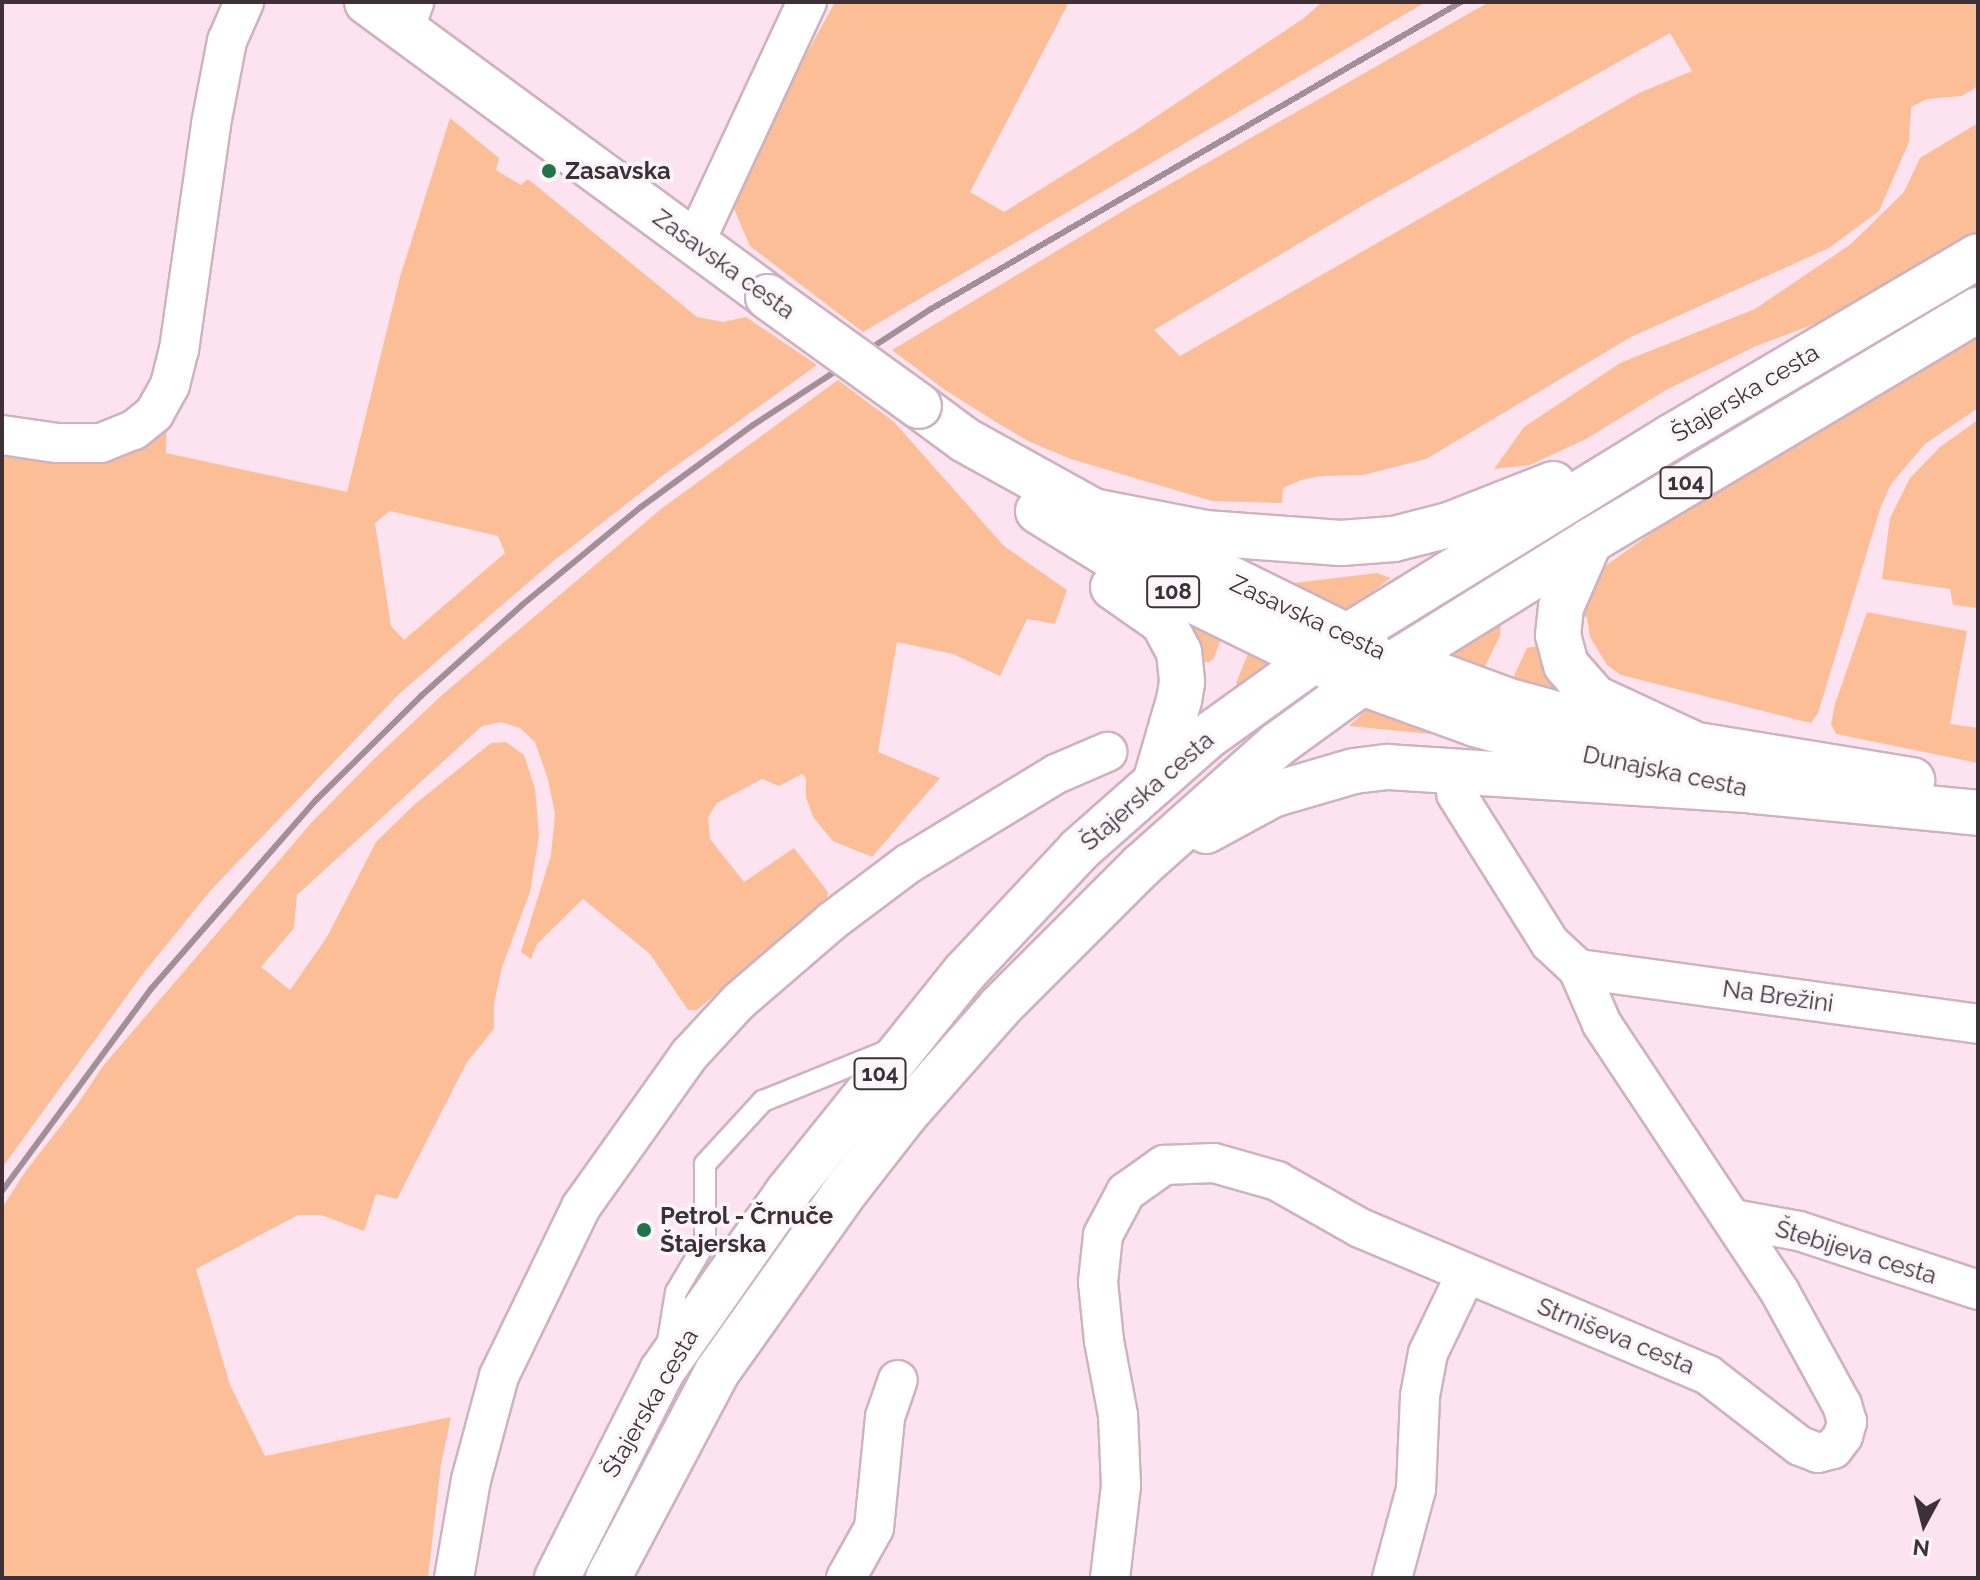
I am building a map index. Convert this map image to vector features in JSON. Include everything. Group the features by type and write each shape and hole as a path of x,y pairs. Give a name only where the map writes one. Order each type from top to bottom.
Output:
{"main road":[{"name":"Zasavska cesta","path":"367,2 409,16 695,242 965,440 1329,648"},
{"name":"Štajerska cesta","path":"557,1578 662,1371 788,1192 903,1044 1020,910 1156,779 1329,648 1671,437 1978,256"},
{"name":"Štajerska cesta","path":"608,1578 717,1372 848,1188 904,1116 1000,1007 1141,866 1278,744 1380,671 1590,541 1978,310"},
{"path":"1093,511 1233,536 1341,543 1394,539 1449,525 1671,437"},
{"name":"Zasavska cesta","path":"965,440 1040,513 1145,577 1329,648 1380,671"},
{"path":"1040,513 1065,557 1152,611 1175,639 1182,682 1156,779"},
{"path":"1590,541 1561,607 1558,635 1566,665 1595,698 1694,744"},
{"name":"Dunajska cesta","path":"1380,671 1499,698 1571,719 1694,744 1978,792"},
{"name":"Dunajska cesta","path":"1380,671 1475,724 1596,758 1755,791 1978,813"},
{"path":"1141,866 1272,795 1354,771 1429,768 1629,785 1755,791"}],"street":[{"path":"2,435 57,443 101,443 134,430 154,414 170,385 179,350 211,124 227,41 244,2"},
{"path":"695,242 807,2"},
{"path":"454,1578 471,1480 499,1376 581,1207 689,1055 739,1001 832,921 908,864 1044,780 1107,752"},
{"name":"Strniševa cesta","path":"1110,1578 1121,1486 1118,1415 1104,1341 1098,1282 1103,1235 1126,1192 1164,1165 1214,1163 1277,1181 1360,1228 1679,1360 1708,1375 1800,1446 1818,1453 1833,1449 1843,1436 1847,1422 1842,1405 1780,1292 1602,1024 1578,969 1550,943 1456,794"},
{"name":"Na Brežini","path":"1578,969 1978,1024"},
{"name":"Štebijeva cesta","path":"1733,1219 1799,1231 1978,1290"},
{"path":"1392,1578 1416,1489 1420,1396 1428,1353 1466,1274"},
{"path":"846,1578 874,1528 885,1417 898,1380"}],"lane":[{"path":"662,1371 676,1292 705,1243 705,1164 763,1101 903,1044"}],"shaded area":[{"path":"835,2 1069,2 970,192 1004,212 1133,132 1304,18 1322,2 1426,2 863,332 750,246 734,209 744,168"},
{"path":"1489,2 1978,2 1978,86 1962,96 1927,99 1911,107 1909,142 1879,211 1829,248 1631,337 1426,459 1363,475 1301,480 1283,488 1282,503 1212,501 1071,459 1030,442 999,424 945,390 892,350 1128,208","holes":["1670,33 1692,71 1639,93 1180,356 1154,330 1360,207"]},
{"path":"450,118 499,158 496,170 521,185 528,179 697,317 723,322 746,317 817,365 662,476 551,563 400,693 211,890 142,975 2,1168 2,443 54,451 167,407 166,453 347,492 400,277","holes":["390,511 498,536 505,553 404,640 391,626 375,523"]},
{"path":"1978,123 1978,234 1841,314 1756,346 1666,390 1586,439 1530,465 1494,469 1524,427 1620,363 1755,309 1851,244 1904,192 1920,158"},
{"path":"1978,337 1978,408 1925,444 1891,484 1881,506 1818,713 1811,723 1621,675 1607,665 1590,637 1587,618 1579,611 1591,576 1732,476"},
{"path":"838,380 894,422 1004,546 1067,590 1055,624 1027,619 1000,676 953,654 897,642 878,752 940,778 872,857 833,841 813,817 806,797 806,778 802,774 779,786 762,779 717,803 708,817 710,839 744,882 794,848 828,892 826,902 697,1010 688,1010 650,954 583,899 537,944 531,959 521,952 551,855 555,814 548,779 535,742 520,728 501,722 482,726 297,895 294,928 261,967 290,990 327,937 376,842 415,804 491,743 506,742 524,755 535,789 539,835 530,892 502,967 494,1004 494,1029 467,1062 397,1199 376,1194 364,1231 321,1215 298,1215 196,1269 230,1385 265,1456 451,1417 441,1464 428,1578 2,1578 2,1208 25,1172 103,1066 312,822 374,759 442,695 661,509"},
{"path":"1978,420 1978,608 1953,605 1950,589 1882,579 1890,518 1910,478 1940,447"},
{"path":"1377,573 1391,578 1338,617 1286,584"},
{"path":"1867,612 1967,631 1950,724 1978,728 1978,763 1836,734 1831,724 1835,704"},
{"path":"1501,621 1500,636 1483,670 1447,655"},
{"path":"1189,622 1221,639 1214,658 1209,662 1199,662 1186,628"},
{"path":"1543,645 1562,691 1559,694 1512,680 1527,648"},
{"path":"1249,651 1272,663 1241,688 1236,683"},
{"path":"1373,704 1451,736 1349,726"}],"railway":[{"path":"2,1191 151,989 316,800 421,696 522,605 641,507 753,425 931,309 1461,2"}],"place":[{"name":"Zasavska","path":"549,171"},
{"name":"Petrol - Črnuče Štajerska","path":"644,1230"}]}
